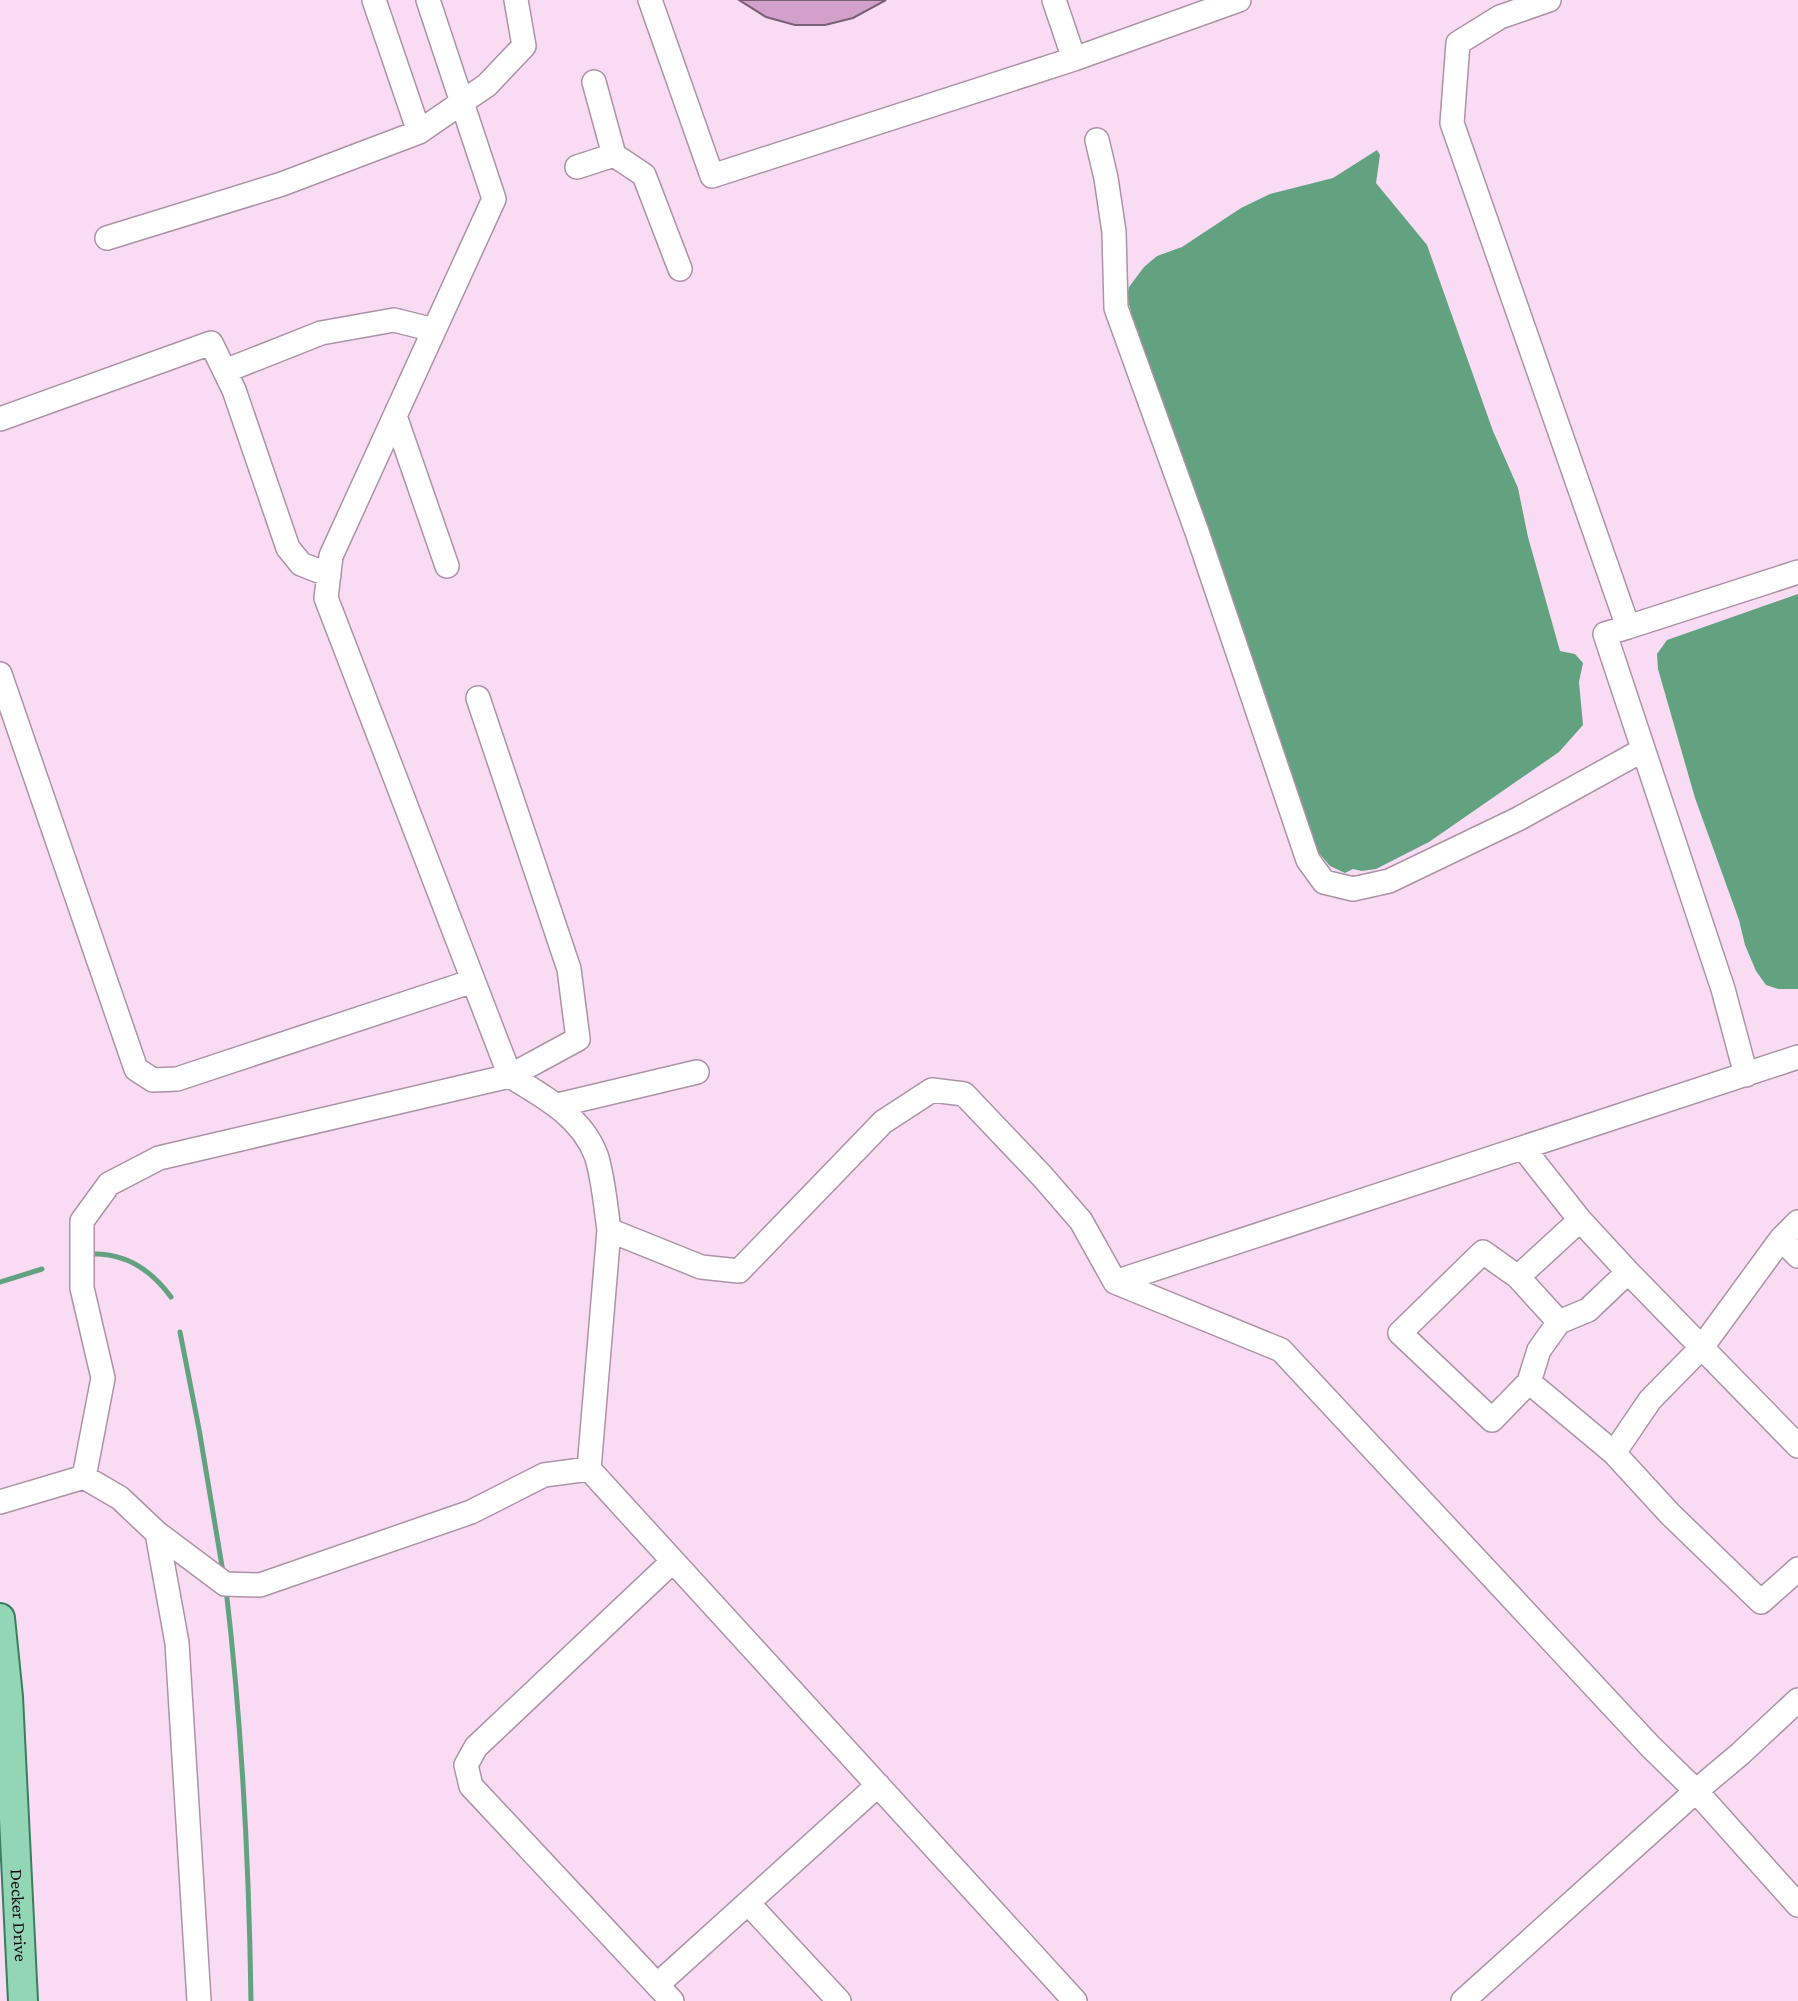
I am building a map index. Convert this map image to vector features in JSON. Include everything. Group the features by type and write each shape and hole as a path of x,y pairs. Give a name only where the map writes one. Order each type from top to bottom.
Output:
{"main road":[{"name":"Decker Drive","path":"0,1618 10,1722 23,2001"}],"lane":[{"path":"374,0 419,132"},
{"path":"428,0 494,199 331,556 326,598 510,1076 558,1105 584,1135 596,1156 610,1230 589,1469 1075,2001"},
{"path":"107,238 273,187 419,132 487,85 524,46 516,0"},
{"path":"650,0 712,176 1074,59 1238,0"},
{"path":"1054,0 1074,59"},
{"path":"1549,0 1500,17 1458,43 1452,123 1628,627"},
{"path":"594,82 614,155 644,175 680,269"},
{"path":"1097,140 1114,232 1116,308 1197,532 1308,860 1324,882 1353,889 1389,881 1518,819 1643,750"},
{"path":"577,167 614,155"},
{"path":"225,371 321,332 394,320 434,330"},
{"path":"0,419 211,342 255,448 288,548 301,564 329,575"},
{"path":"395,416 447,566"},
{"path":"1746,1074 1723,989 1605,634 1798,572"},
{"path":"0,674 136,1069 153,1080 177,1080 473,981"},
{"path":"84,1477 103,1378 82,1288 82,1221 109,1184 159,1158 510,1076 578,1039 569,969 478,698"},
{"path":"1115,1282 1798,1057"},
{"path":"558,1105 696,1072"},
{"path":"610,1230 701,1267 739,1271 883,1122 932,1090 964,1094 1081,1221 1115,1282 1281,1350 1640,1736 1696,1791 1798,1905"},
{"path":"1524,1149 1580,1220 1798,1446"},
{"path":"1518,1277 1580,1220"},
{"path":"1614,1453 1650,1400 1702,1347 1782,1239 1798,1222"},
{"path":"1782,1239 1798,1256"},
{"path":"1559,1322 1518,1277 1483,1252 1400,1333 1492,1420 1529,1382 1539,1350 1559,1322 1588,1310 1628,1272"},
{"path":"1529,1382 1614,1453 1670,1514 1761,1602 1798,1570"},
{"path":"0,1502 84,1477 120,1498 157,1533 225,1584 260,1585 471,1512 544,1475 589,1469"},
{"path":"157,1533 177,1643 199,2001"},
{"path":"673,1561 476,1747 466,1765 471,1786 665,1993 748,1903 878,1785"},
{"path":"1463,2001 1696,1791 1740,1755 1798,1700"},
{"path":"748,1903 839,2001"}],"shaded area":[{"path":"1377,150 1380,155 1376,183 1427,245 1493,431 1518,488 1528,537 1560,651 1575,654 1583,663 1579,682 1583,725 1559,752 1429,842 1376,869 1353,869 1345,873 1330,866 1313,846 1139,341 1127,297 1129,287 1144,267 1157,256 1182,247 1241,208 1270,194 1333,178"},
{"path":"1798,594 1798,989 1778,989 1766,985 1756,971 1745,945 1739,920 1695,798 1658,669 1657,654 1667,640"}],"building":[{"path":"739,0 886,0 853,18 825,25 795,25 766,17"}],"waterway":[{"path":"95,1254 118,1257 138,1266 156,1279 171,1297"},
{"path":"0,1282 42,1269"},
{"path":"180,1332 223,1572"},
{"path":"226,1589 244,1795 251,2001"}]}
